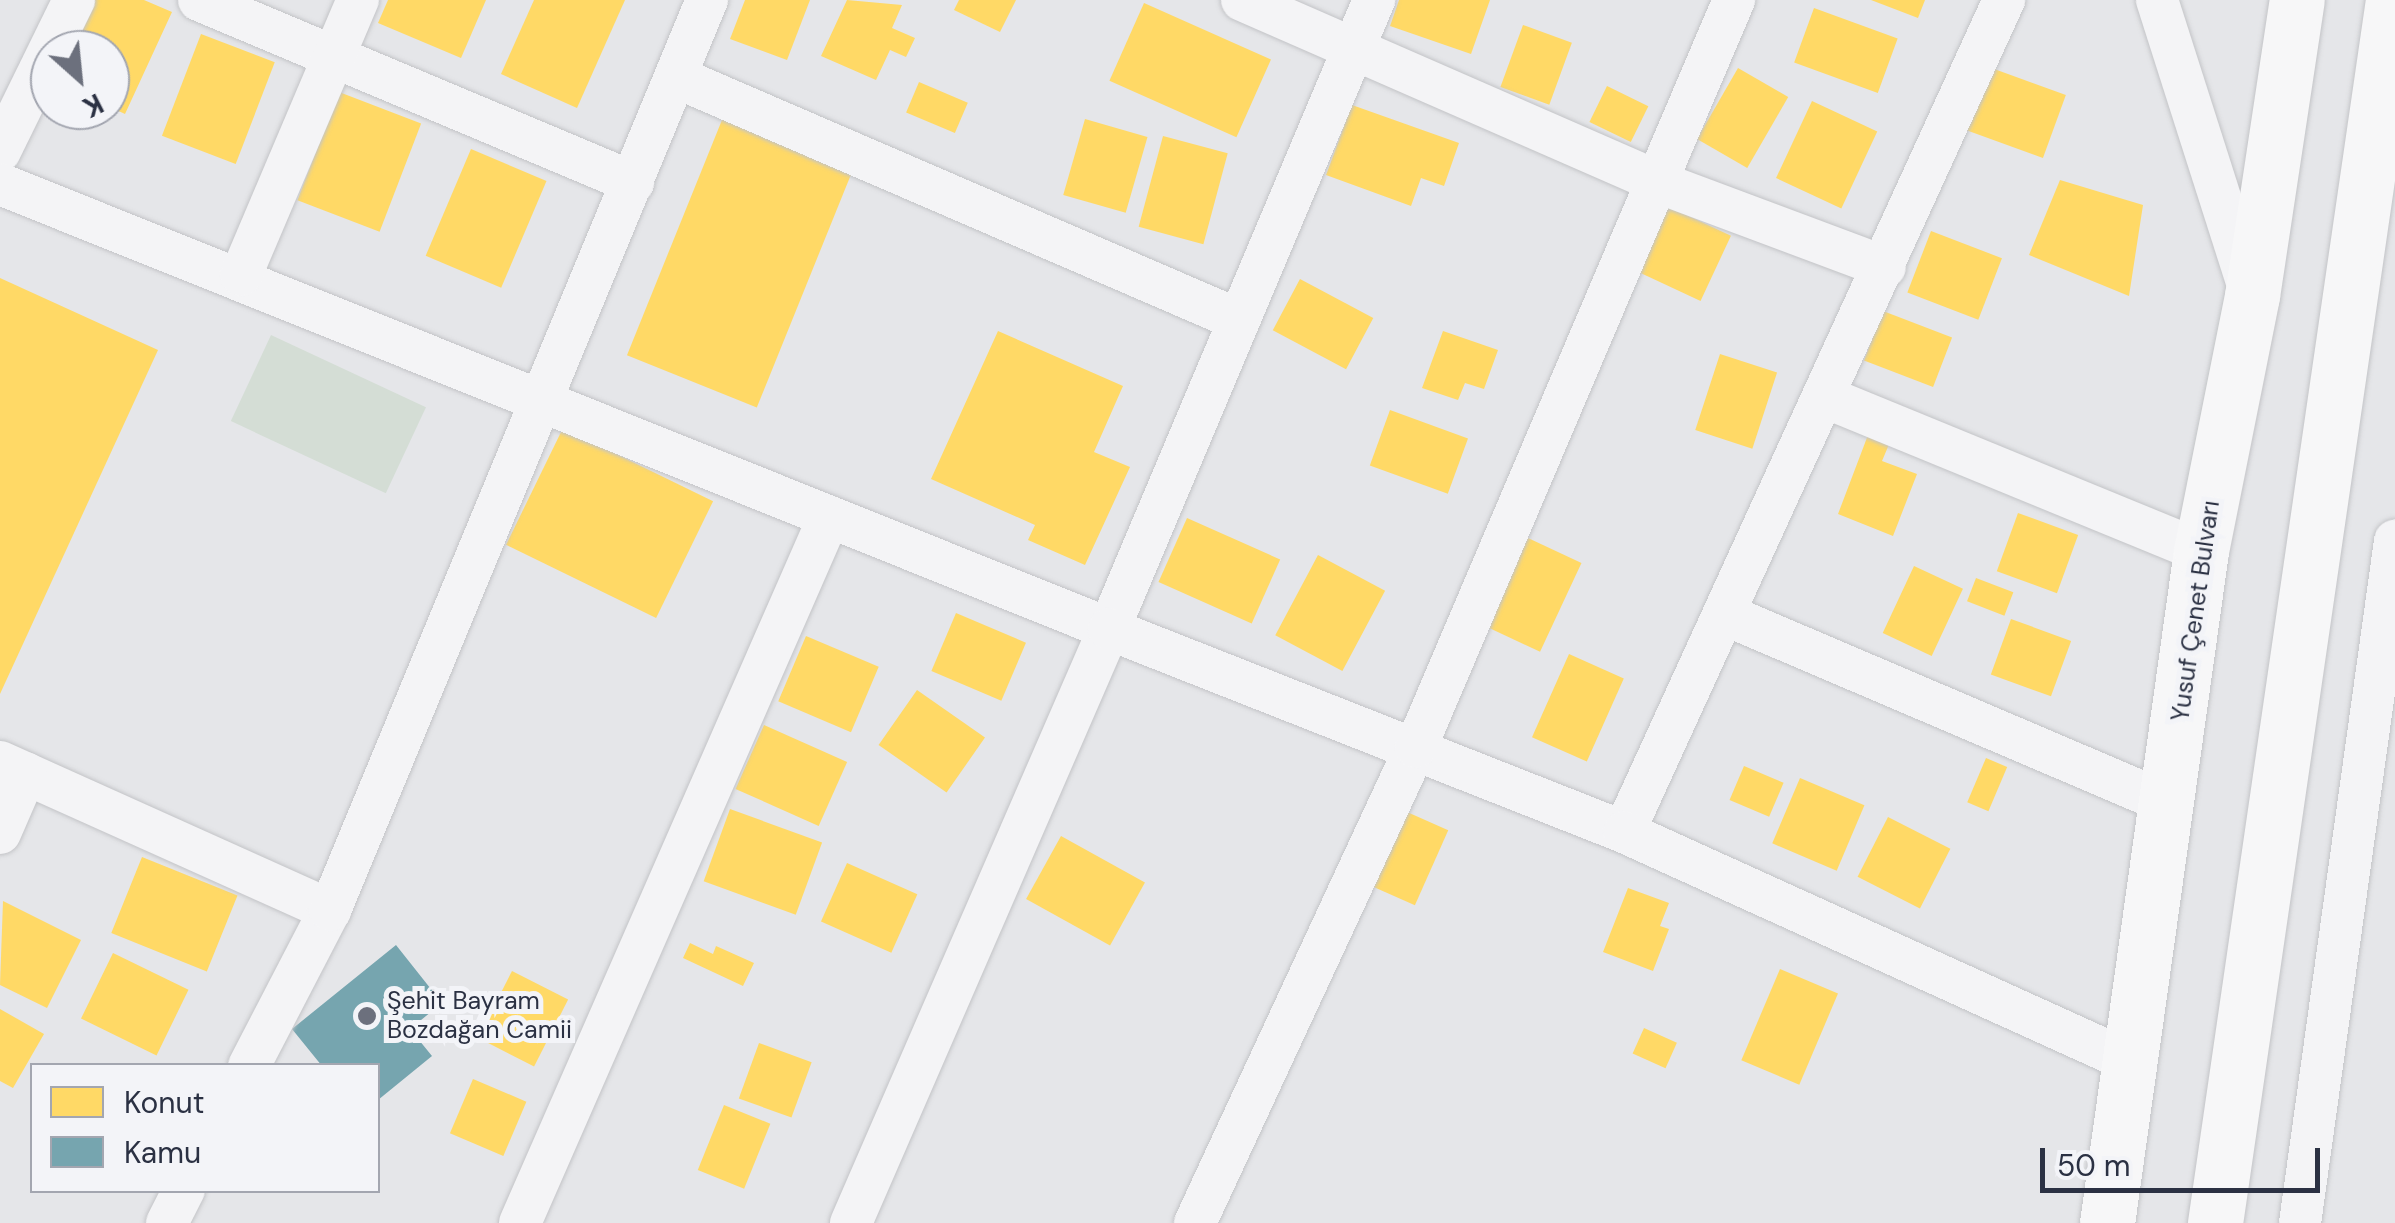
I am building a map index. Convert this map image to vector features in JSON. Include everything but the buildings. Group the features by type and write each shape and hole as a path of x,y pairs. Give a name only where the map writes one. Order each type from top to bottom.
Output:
{"highway":[{"name":"Yusuf Çenet Bulvarı","path":"2107,1223 2170,804 2201,551 2252,296 2296,0"},
{"path":"2214,1223 2393,0"}],"street":[{"path":"0,151 74,0"},
{"path":"199,0 633,182"},
{"path":"241,275 358,0"},
{"path":"251,1063 330,910 707,0"},
{"path":"1242,0 1660,183 1885,267"},
{"path":"850,1223 1109,629 1374,0"},
{"path":"1209,1222 1660,183 1734,0"},
{"path":"1624,832 2004,0"},
{"path":"2157,0 2252,296"},
{"path":"676,78 1239,320"},
{"path":"0,184 241,275 543,402 1624,832 2129,1061"},
{"path":"1825,396 2201,551"},
{"path":"520,1223 829,517"},
{"path":"2300,1223 2395,541"},
{"path":"1724,614 2170,804"},
{"path":"0,833 13,768 330,910"},
{"path":"167,1223 182,1193"}],"shaded area":[{"path":"271,335 426,407 386,493 231,421"}],"place":[{"name":"Şehit Bayram Bozdağan Camii","path":"367,1016"}]}
